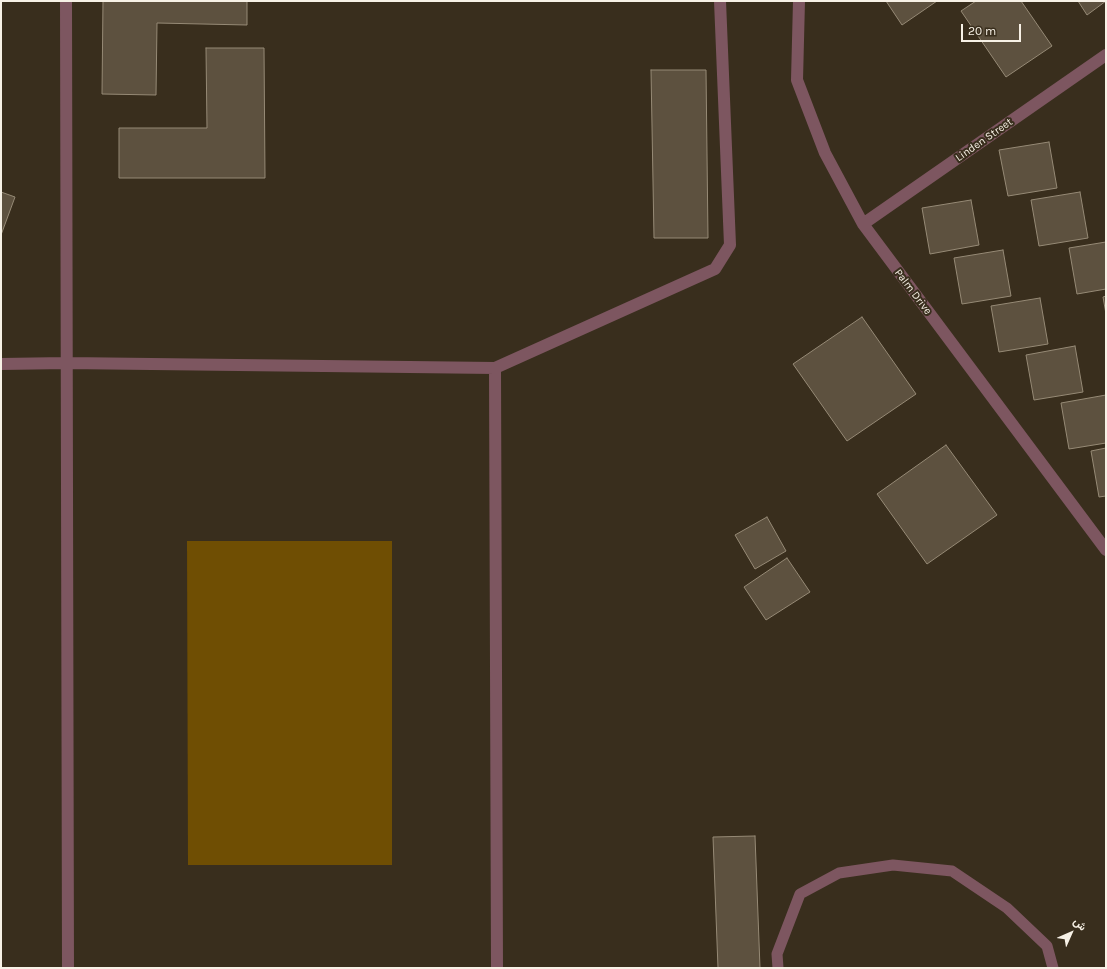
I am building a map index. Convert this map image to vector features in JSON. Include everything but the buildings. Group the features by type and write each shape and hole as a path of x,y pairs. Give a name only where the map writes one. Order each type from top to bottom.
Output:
{"street":[{"path":"66,1 68,968"},
{"path":"1,364 66,363 495,368 715,269 730,245 720,1"},
{"name":"Palm Drive","path":"798,1 797,80 825,153 863,224 1106,550"},
{"name":"Linden Street","path":"863,224 1106,55"},
{"path":"495,368 497,968"}],"lane":[{"path":"778,968 777,954 800,894 839,873 893,864 952,871 1007,908 1047,946 1053,968"}],"shaded area":[{"path":"187,541 392,541 392,865 188,865"}]}
